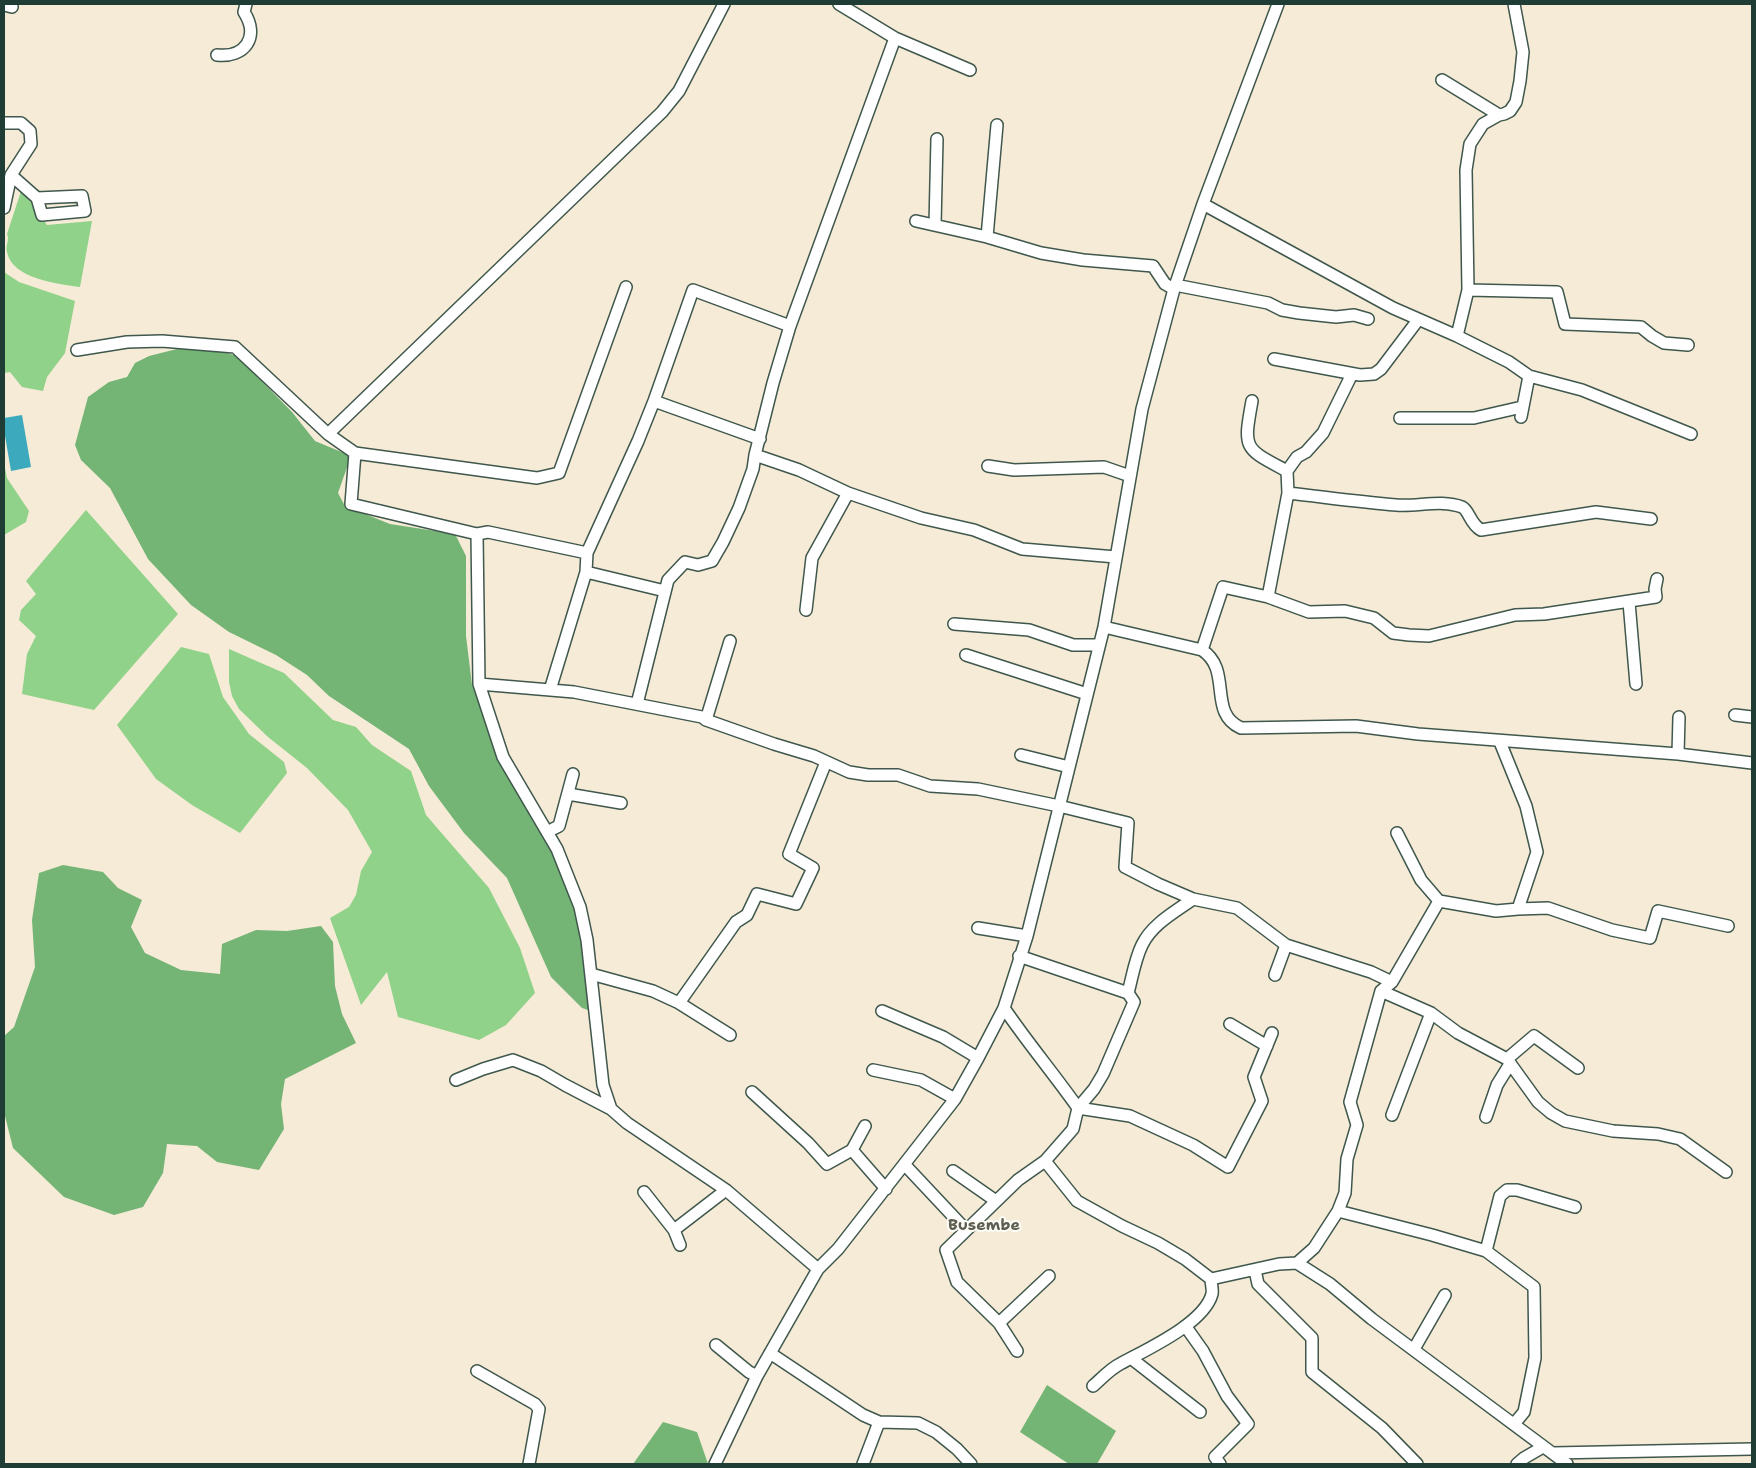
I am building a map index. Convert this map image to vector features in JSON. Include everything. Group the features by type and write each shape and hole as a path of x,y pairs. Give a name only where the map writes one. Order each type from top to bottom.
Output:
{"street":[{"path":"217,56 226,56 242,50 249,40 251,28 250,21 244,12 246,4"},
{"path":"328,434 662,112 679,91 724,4"},
{"path":"839,4 895,38 970,70"},
{"path":"715,1464 757,1376 818,1269 838,1249 955,1099 1004,1008 1019,956 1027,936 1104,627 1142,409 1175,287 1203,204 1278,4"},
{"path":"1457,336 1468,290 1466,170 1470,144 1482,124 1499,114 1510,111 1516,102 1523,52 1514,4"},
{"path":"637,704 668,580 685,562 698,565 712,561 739,508 753,469 772,383 790,326 895,38"},
{"path":"1442,80 1499,114"},
{"path":"4,123 21,123 30,131 31,144 11,175 4,208"},
{"path":"987,237 997,125"},
{"path":"935,225 937,139"},
{"path":"11,175 37,198"},
{"path":"1203,204 1384,304 1457,336 1509,362 1529,376 1582,390 1691,434"},
{"path":"916,221 987,237 1041,254 1153,266 1165,284 1175,287 1268,303 1291,312 1336,318 1354,315 1368,319"},
{"path":"77,350 128,342 162,340 235,347 328,434 355,453 537,478 559,473 626,287"},
{"path":"550,690 586,572 587,553 638,441 693,290 790,326"},
{"path":"1468,290 1556,292 1564,324 1641,327 1664,343 1688,345"},
{"path":"1274,360 1352,374 1374,374 1381,369 1418,320"},
{"path":"1268,597 1288,493 1287,470 1296,457 1306,452 1324,433 1352,374"},
{"path":"1400,418 1474,418 1522,412 1529,376"},
{"path":"654,401 760,438"},
{"path":"1252,401 1247,426 1248,444 1256,454 1287,470"},
{"path":"355,453 351,504 477,534 488,532 587,553"},
{"path":"755,455 799,470 848,493 921,518 974,530 1022,549 1116,558"},
{"path":"988,466 1014,470 1104,467 1130,476"},
{"path":"806,610 812,558 848,493"},
{"path":"1288,493 1397,505 1442,504 1461,507 1465,509 1473,524 1481,530 1596,512 1651,519"},
{"path":"477,534 479,684 503,756 557,849 580,907 587,940 604,1085 611,1109"},
{"path":"586,572 666,591"},
{"path":"1202,650 1222,587 1268,597 1309,612 1345,610 1374,618 1393,633 1429,636 1515,615 1544,614 1656,597 1654,589 1658,579"},
{"path":"1629,602 1636,684"},
{"path":"954,624 1029,630 1073,645 1099,645"},
{"path":"1104,627 1202,650 1209,655 1214,661 1218,673 1224,712 1227,719 1233,725 1241,728 1356,726 1500,742 1678,754 1752,763"},
{"path":"706,720 730,641"},
{"path":"966,655 1087,694"},
{"path":"479,684 574,692 702,717 774,744 814,756 849,772 898,776 930,786 978,789 1128,822 1125,867 1193,899 1237,908 1286,945 1371,972 1392,982"},
{"path":"1735,715 1752,717"},
{"path":"1678,754 1679,716"},
{"path":"1500,742 1526,806 1537,852 1518,909"},
{"path":"1021,755 1069,767"},
{"path":"679,1003 736,922 747,915 757,894 796,904 813,868 789,854 826,762"},
{"path":"547,832 559,826 573,774"},
{"path":"568,794 621,803"},
{"path":"1398,833 1421,880 1439,900 1496,912 1548,908 1612,930 1650,938 1658,911 1728,926"},
{"path":"1128,993 1141,946 1149,934 1156,926 1193,899"},
{"path":"1297,1263 1314,1248 1338,1211 1345,1193 1347,1159 1357,1125 1350,1102 1381,990 1392,982 1439,900"},
{"path":"978,928 1027,936"},
{"path":"1275,975 1286,945"},
{"path":"1017,1351 999,1323 957,1282 946,1250 1018,1180 1045,1161 1073,1129 1078,1108 1094,1089 1103,1074 1134,1002 1128,993 1019,956"},
{"path":"590,974 653,991 679,1003 730,1035"},
{"path":"1381,990 1431,1013 1458,1033 1508,1062 1538,1102 1550,1113 1566,1121 1613,1131 1658,1134 1680,1139 1726,1172"},
{"path":"1004,1008 1025,1039 1055,1075 1078,1108 1130,1116 1193,1145 1228,1167 1262,1101 1254,1077 1272,1034"},
{"path":"882,1011 943,1037 978,1058"},
{"path":"1392,1115 1431,1013"},
{"path":"1230,1024 1267,1046"},
{"path":"1486,1117 1497,1085 1508,1062 1534,1036 1578,1068"},
{"path":"456,1080 513,1060 541,1071 611,1109 627,1123 726,1190 818,1269"},
{"path":"873,1070 922,1080 955,1099"},
{"path":"752,1092 827,1164 852,1150 865,1126"},
{"path":"852,1150 886,1189"},
{"path":"1045,1161 1076,1201 1185,1258 1211,1279 1212,1294 1201,1313 1186,1327 1132,1359 1119,1364 1093,1386"},
{"path":"905,1165 966,1230"},
{"path":"953,1171 996,1201"},
{"path":"674,1230 726,1190"},
{"path":"1486,1251 1500,1196 1507,1190 1517,1190 1575,1207"},
{"path":"644,1192 674,1230 680,1245"},
{"path":"1338,1211 1486,1251 1534,1287 1536,1358 1524,1412 1514,1424"},
{"path":"1211,1279 1280,1264 1297,1263 1330,1284 1372,1319 1567,1464"},
{"path":"1255,1270 1258,1284 1312,1338 1312,1372 1382,1428 1416,1464"},
{"path":"999,1323 1049,1276"},
{"path":"1414,1349 1445,1295"},
{"path":"1186,1327 1203,1351 1227,1396 1248,1424 1215,1457 1220,1464"},
{"path":"716,1345 749,1372 757,1376"},
{"path":"770,1353 863,1415 879,1422 918,1423 927,1427 957,1449 970,1464"},
{"path":"1132,1359 1200,1412"},
{"path":"477,1370 534,1404 539,1409 529,1464"},
{"path":"863,1464 879,1422"},
{"path":"1517,1464 1543,1447"},
{"path":"1553,1453 1752,1449"}],"green space":[{"path":"23,185 35,195 38,212 47,225 92,221 80,287 49,282 27,274 11,261 7,250 7,234"},
{"path":"4,272 19,282 75,301 65,353 47,377 43,391 22,387 10,372 4,373"},
{"path":"181,348 209,348 237,356 292,412 315,441 351,456 338,493 345,506 390,524 455,534 466,556 466,636 472,685 504,760 565,868 600,1014 582,1008 551,977 507,878 464,833 429,786 409,749 329,696 307,675 276,655 229,632 191,605 148,559 110,488 81,460 75,445 88,397 109,382 127,377 135,363 149,356"},
{"path":"4,463 7,478 29,511 26,522 4,535"},
{"path":"86,510 178,614 94,710 22,694 27,654 36,636 19,620 21,610 36,594 26,581"},
{"path":"181,647 209,654 223,697 249,734 284,762 287,773 240,833 192,805 156,779 117,725"},
{"path":"229,649 284,673 333,720 356,727 372,745 411,771 426,815 489,888 520,948 535,993 506,1025 479,1040 398,1017 387,972 361,1005 330,918 349,907 356,895 361,871 372,852 348,810 307,768 268,737 239,709 232,696 229,682"},
{"path":"63,865 103,872 118,888 142,900 131,927 145,953 181,970 220,974 222,944 256,930 287,931 321,926 333,942 335,986 342,1014 356,1043 285,1079 281,1104 284,1129 259,1170 217,1162 197,1146 167,1144 163,1173 143,1207 114,1215 64,1197 13,1148 4,1112 4,1036 14,1027 35,967 32,920 39,873"},
{"path":"1047,1385 1116,1431 1097,1464 1069,1464 1020,1432"},
{"path":"663,1422 697,1432 708,1464 633,1464"}],"water":[{"path":"22,415 31,467 11,471 4,430 4,418"}],"district":[{"name":"Busembe","path":"984,1226"}]}
